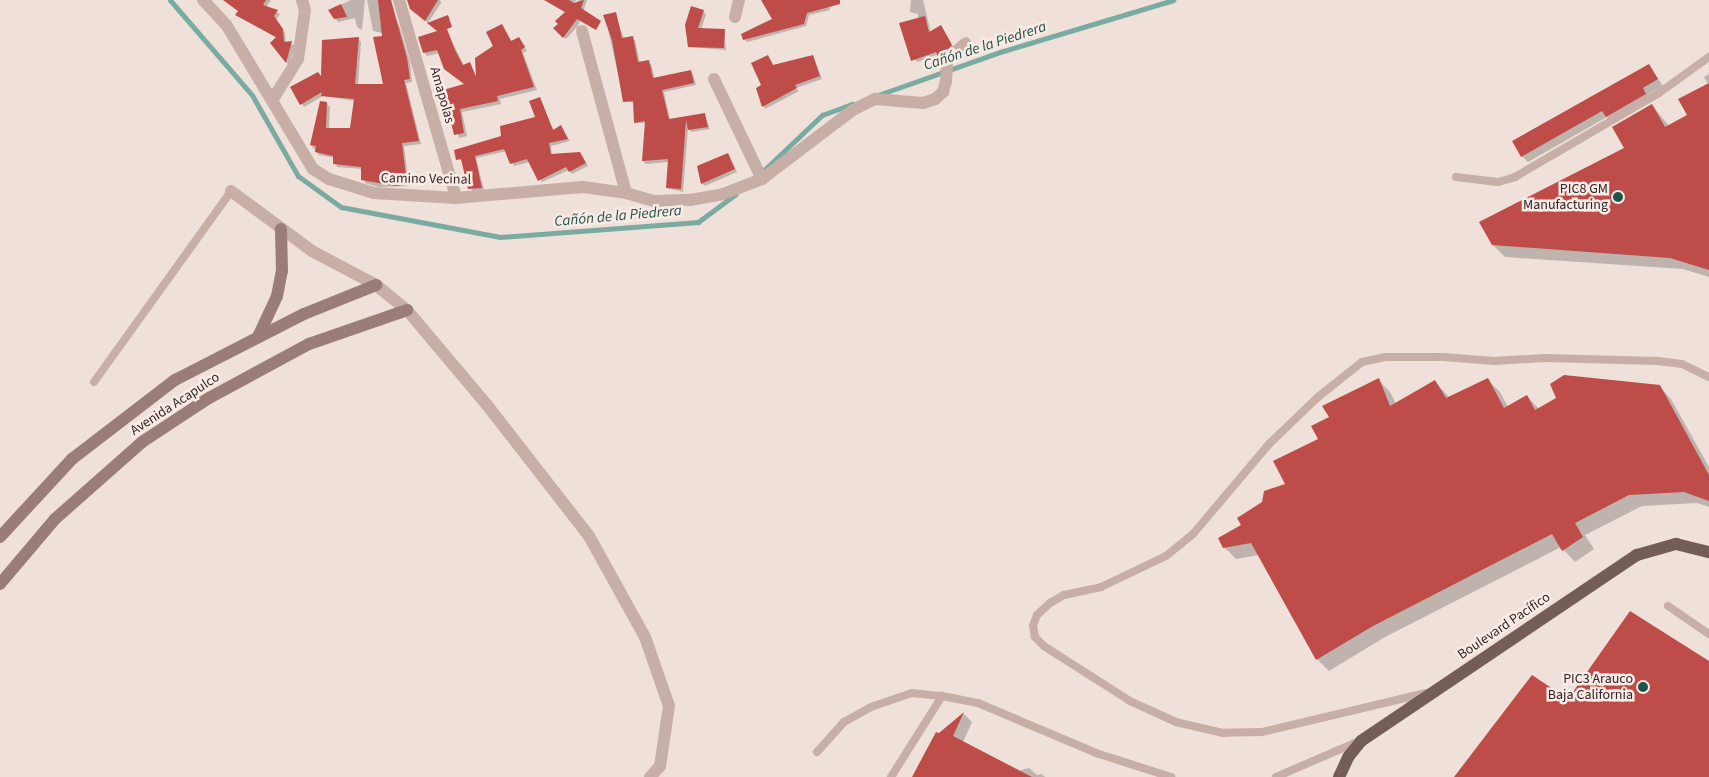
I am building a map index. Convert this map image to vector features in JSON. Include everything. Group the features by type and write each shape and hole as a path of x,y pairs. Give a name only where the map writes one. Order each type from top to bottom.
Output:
{"main road":[{"path":"258,337 277,296 282,271 281,229"},
{"name":"Avenida Acapulco","path":"0,537 72,459 175,380 304,314 376,285"},
{"name":"Avenida Acapulco","path":"0,584 55,519 150,437 209,398 309,344 408,310"},
{"name":"Boulevard Pacífico","path":"1339,777 1348,756 1361,741 1637,555 1676,544 1709,552"}],"street":[{"name":"Camino Vecinal","path":"203,0 227,26 273,99 313,169 329,179 374,193 456,198 583,187 626,193 654,201 690,200 722,194 762,179 853,110 875,99 923,103 935,99 943,92 946,81 947,60 966,43"},
{"path":"273,99 298,59 305,10 302,0"},
{"name":"Amapolas","path":"399,0 456,198"},
{"path":"734,17 739,0"},
{"path":"582,32 626,193"},
{"path":"714,78 762,179"},
{"path":"231,191 312,251 376,285 408,310 487,405 589,536 645,637 669,706 660,766 650,777"}],"lane":[{"path":"1456,177 1498,182 1516,177 1658,93 1709,57"},
{"path":"94,382 231,191"},
{"path":"1433,692 1262,732 1223,733 1176,722 1130,701 1044,646 1035,637 1033,626 1037,615 1050,603 1064,595 1101,587 1166,556 1193,534 1268,444 1318,397 1362,362 1384,357 1443,357 1494,361 1545,358 1658,362 1682,364 1709,377"},
{"path":"1668,606 1709,634"},
{"path":"816,752 844,722 871,707 912,693 942,696 978,703 1099,754 1171,777"},
{"path":"891,777 942,696"},
{"path":"1276,777 1361,741"}],"building":[{"path":"223,0 266,0 263,5 278,10 274,16 283,29 284,42 292,41 286,63 270,43 276,37 235,15 238,11"},
{"path":"378,0 391,0 407,58 410,79 404,80 419,141 402,143 407,184 396,186 361,180 361,167 333,164 333,156 315,152 316,146 310,145 320,101 327,102 326,128 350,128 354,99 321,96 322,92 300,105 290,87 318,72 321,76 322,40 359,37 355,84 383,84 373,37 382,36"},
{"path":"407,0 438,0 425,21 410,9"},
{"path":"544,0 569,0 574,3 584,0 581,8 601,21 596,30 577,19 563,38 553,28 558,24 555,21 565,12"},
{"path":"761,0 840,0 840,4 807,13 804,24 743,40 741,34 772,19"},
{"path":"341,4 347,17 334,19 328,10"},
{"path":"691,6 704,10 698,28 725,29 724,48 688,47 685,25"},
{"path":"616,12 622,38 633,36 638,62 649,60 653,78 691,70 694,83 662,90 669,119 705,113 708,127 688,130 686,120 681,189 666,188 668,159 642,161 645,121 634,123 633,101 623,102 612,40 603,15"},
{"path":"448,15 452,27 447,29 455,50 463,65 470,62 476,77 475,58 493,46 486,32 502,24 511,41 519,37 525,47 521,50 534,87 497,96 498,101 460,109 464,133 454,135 443,90 464,84 444,69 437,50 423,53 418,37 437,31 427,23"},
{"path":"925,16 929,32 941,25 952,45 939,59 936,52 911,61 899,23"},
{"path":"768,55 773,65 813,55 820,76 795,85 797,88 762,107 756,88 761,85 751,63"},
{"path":"1649,64 1658,79 1643,88 1646,94 1606,117 1602,111 1521,157 1512,141"},
{"name":"PIC8 GM Manufacturing","path":"1709,83 1709,270 1670,258 1492,245 1479,222 1624,148 1612,127 1652,104 1665,127 1687,115 1678,99"},
{"path":"540,97 553,130 561,125 568,139 549,143 551,154 580,152 586,163 569,172 566,167 538,181 527,159 510,164 504,149 475,156 482,188 468,189 461,159 456,160 454,150 501,136 500,126 535,117 529,101"},
{"path":"728,153 735,169 701,184 697,166"},
{"path":"1564,375 1660,385 1709,475 1709,501 1684,492 1629,495 1575,523 1583,537 1562,551 1552,534 1373,626 1316,660 1251,543 1223,548 1218,538 1241,525 1237,518 1262,502 1264,491 1285,484 1273,461 1318,439 1311,426 1329,417 1322,406 1379,378 1390,406 1435,380 1446,398 1488,378 1504,408 1527,395 1535,410 1556,398 1550,384"},
{"name":"PIC3 Arauco Baja California","path":"1630,611 1709,661 1709,777 1454,777 1532,675 1568,699"},
{"path":"964,712 953,736 1032,777 912,777 936,732 939,733"}],"waterway":[{"name":"Cañón de la Piedrera","path":"170,0 252,95 298,176 341,207 500,237 698,222 736,194"},
{"name":"Cañón de la Piedrera","path":"878,95 1000,52 1173,0"},
{"name":"Cañón de la Piedrera","path":"760,174 822,115 853,104"}],"place":[{"name":"PIC8 GM Manufacturing","path":"1618,197"},
{"name":"PIC3 Arauco Baja California","path":"1643,687"}]}
